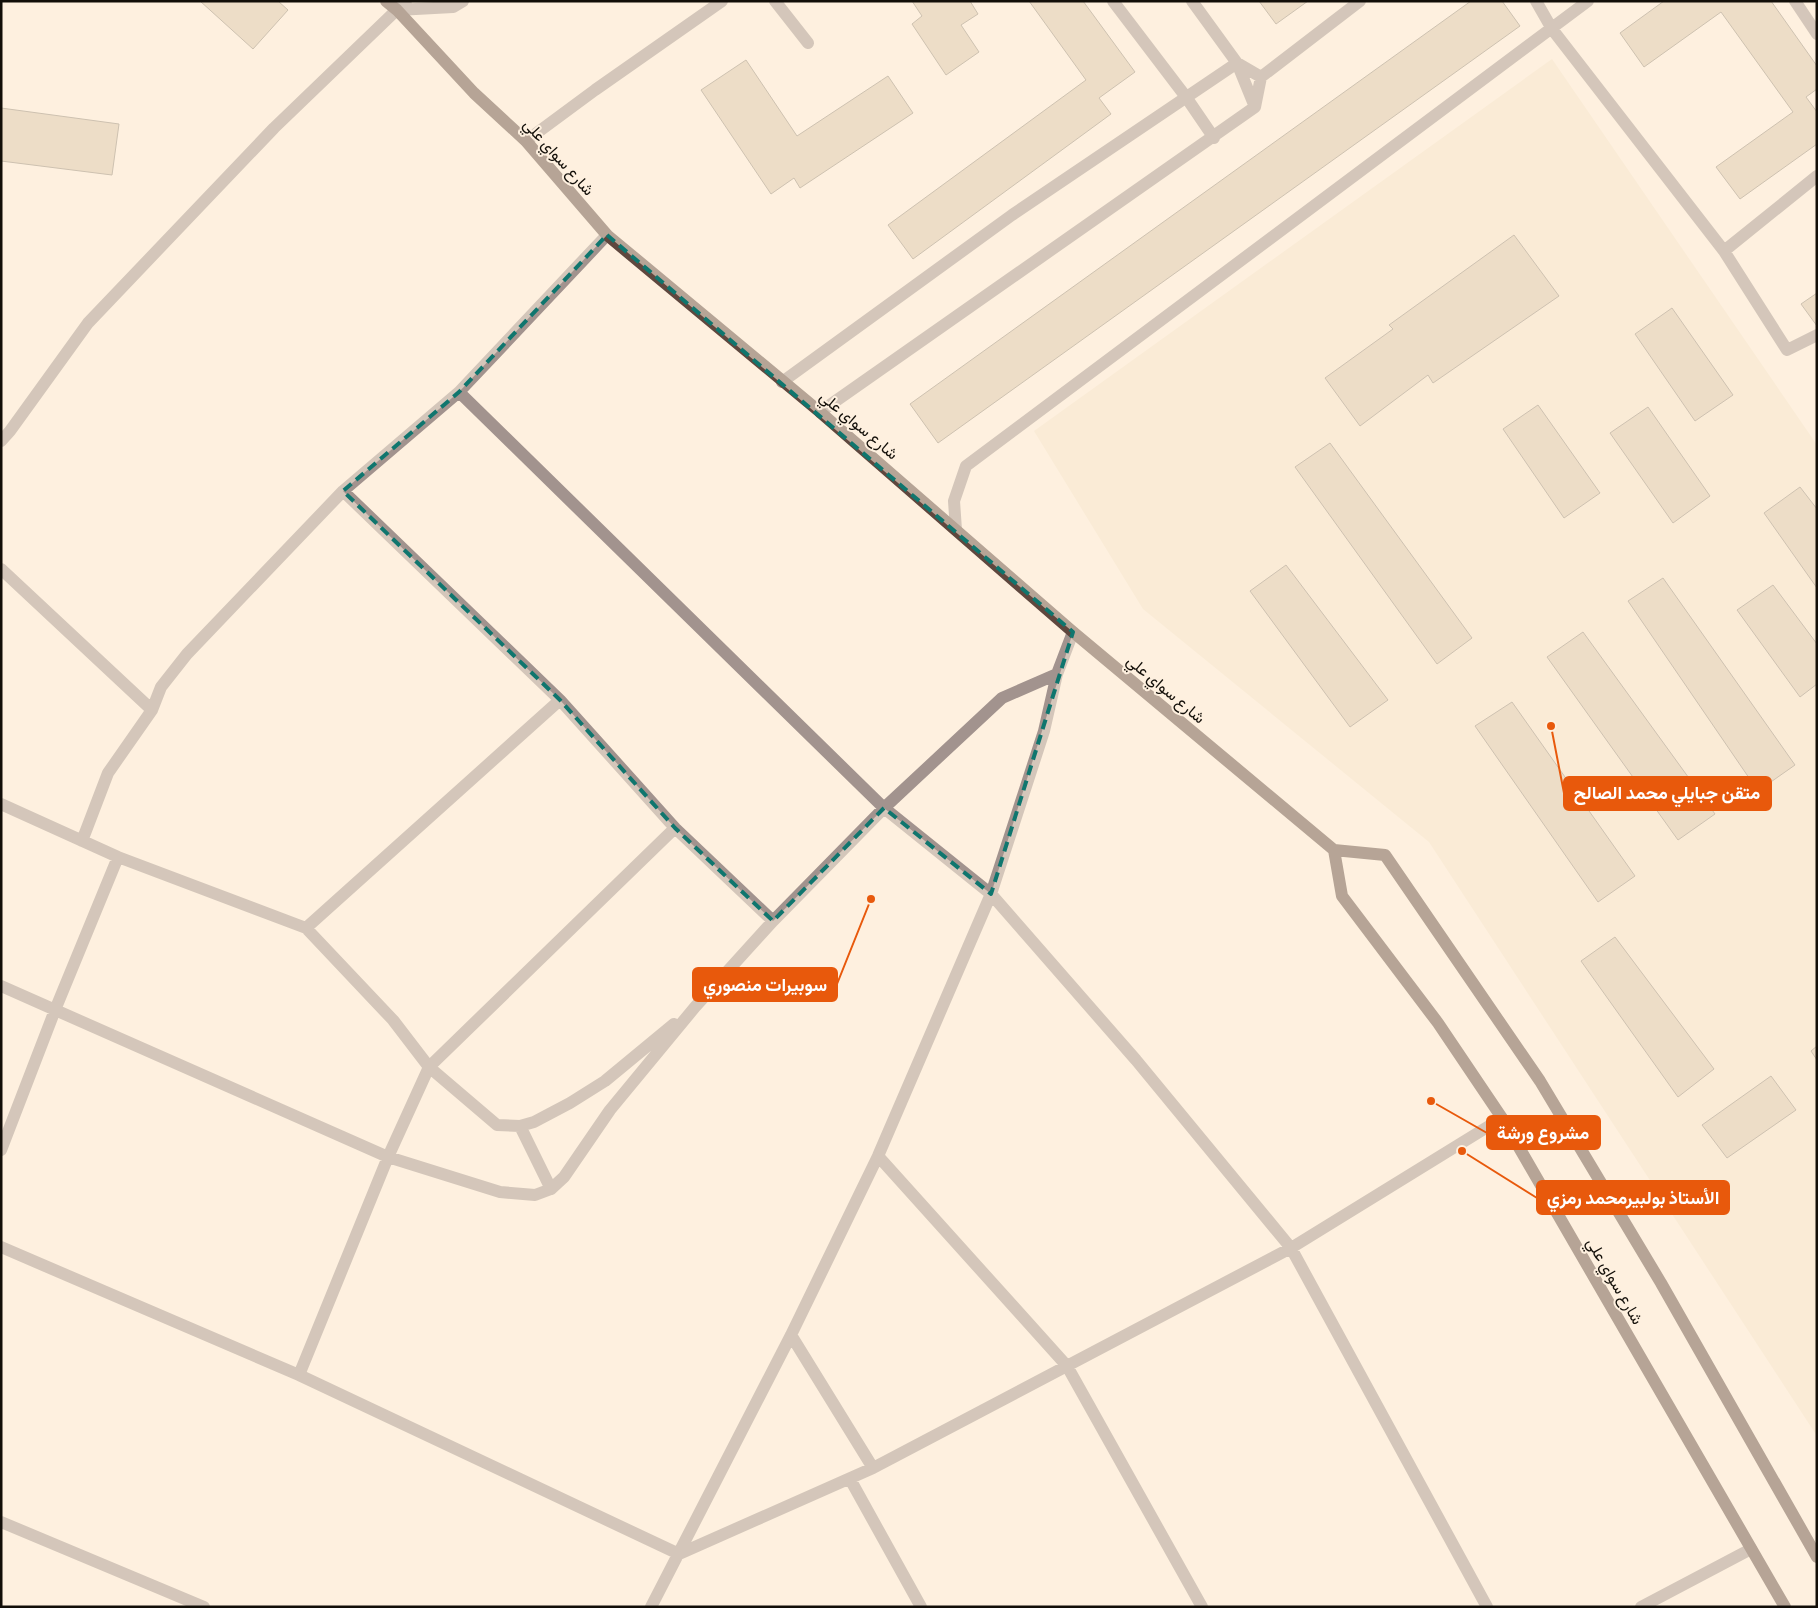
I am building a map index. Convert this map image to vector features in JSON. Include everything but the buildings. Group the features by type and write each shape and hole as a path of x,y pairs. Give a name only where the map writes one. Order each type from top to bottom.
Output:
{"main road":[{"name":"شارع سواي علي","path":"386,1 401,6 474,93 526,141 607,235 820,412 1073,632 1334,850 1342,896 1438,1023 1502,1118 1785,1607"},
{"path":"1334,850 1385,855 1470,976 1550,1098 1661,1283 1817,1557"}],"street":[{"path":"1,441 88,323 274,128 401,6 454,7 463,1"},
{"path":"526,141 722,1"},
{"path":"775,1 808,43"},
{"path":"1113,1 1186,97 1214,138"},
{"path":"1192,1 1237,63 1255,108"},
{"path":"820,412 1255,108 1261,77 1360,1"},
{"path":"1536,1 1552,29 1724,251 1787,350 1817,335"},
{"path":"956,530 954,501 966,466 1588,1"},
{"path":"1794,1 1817,34"},
{"path":"782,382 1012,215 1237,63"},
{"path":"1237,63 1261,77"},
{"path":"1724,251 1817,176"},
{"path":"82,841 108,773 152,710 161,688 187,654 343,491 458,392 607,235"},
{"path":"458,392 884,808 991,894 1136,1060 1291,1248 1487,1607"},
{"path":"343,491 560,700 675,828 773,920"},
{"path":"1,569 152,710"},
{"path":"651,1607 791,1335 878,1156 991,894 1044,731 1057,674 1073,632"},
{"path":"1,986 388,1157 500,1192 535,1195 552,1190 564,1177 610,1110 695,1007 773,920 884,808 1002,698 1057,674"},
{"path":"306,928 560,700"},
{"path":"1,804 118,857 306,928 392,1020 429,1067 498,1125 520,1126 534,1122 563,1107 604,1081 695,1007"},
{"path":"298,1375 388,1157 429,1067 675,828"},
{"path":"1,1150 55,1010 118,857"},
{"path":"1,1247 298,1375 679,1554 873,1468 1291,1248 1502,1118"},
{"path":"520,1126 552,1190"},
{"path":"878,1156 1067,1366 1202,1607"},
{"path":"791,1335 873,1468"},
{"path":"850,1479 921,1607"},
{"path":"1,1522 204,1607"},
{"path":"1641,1607 1751,1549"}],"highlighted area":[{"path":"607,235 1073,632 991,894 884,808 773,921 675,828 560,700 343,491 459,392"}],"shaded area":[{"path":"1552,59 1817,445 1817,1436 1429,842 1143,609 1034,431"}],"place":[{"name":"متقن جبايلي محمد الصالح","path":"1551,726"},
{"name":"سوبيرات منصوري","path":"871,899"},
{"name":"مشروع ورشة","path":"1431,1101"},
{"name":"الأستاذ بولبيرمحمد رمزي","path":"1462,1151"}]}
